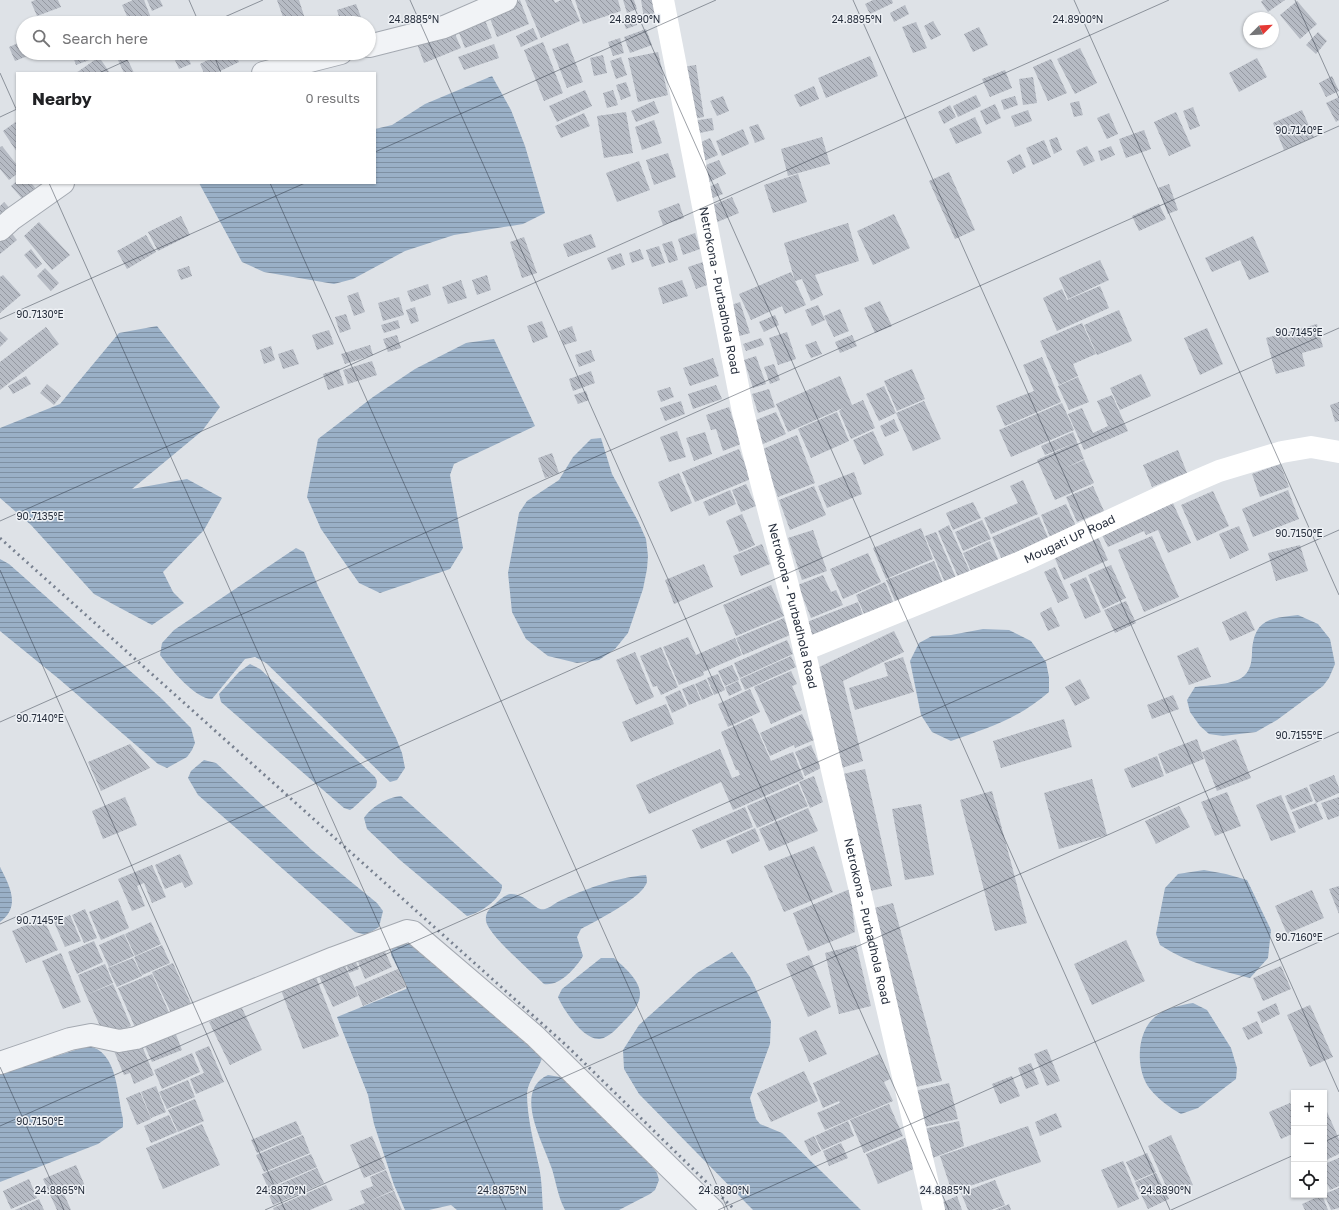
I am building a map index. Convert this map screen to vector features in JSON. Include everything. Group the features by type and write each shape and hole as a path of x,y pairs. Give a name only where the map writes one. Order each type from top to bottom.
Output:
{"main road":[{"name":"Netrokona - Purbadhola Road","path":"663,0 743,412 804,650 934,1210"},
{"name":"Mougati UP Road","path":"804,650 1022,561 1219,471 1282,452 1311,447 1339,452"}],"street":[{"path":"376,44 444,27 506,0"},
{"path":"267,72 314,60"},
{"path":"0,230 12,219 62,184"},
{"path":"0,1063 70,1039 91,1035 119,1041 136,1038 334,958 407,931 413,932 535,1036 713,1210"}],"water":[{"path":"492,76 511,110 525,146 545,213 523,224 454,235 405,251 353,279 334,284 264,272 242,262 200,184 376,184 376,129 392,125 425,104"},
{"path":"157,326 220,407 202,431 132,489 187,479 222,498 204,530 163,572 173,592 184,603 152,625 94,594 31,525 0,498 0,428 60,404 119,333"},
{"path":"494,339 535,426 454,464 450,475 463,548 450,569 380,593 359,583 321,529 307,497 318,439 373,397 415,369 466,343"},
{"path":"601,438 612,474 638,521 646,539 648,556 647,569 643,589 628,633 615,649 599,660 577,663 548,656 526,639 512,612 508,573 519,513 527,501 559,480 573,457 591,439"},
{"path":"296,548 304,552 318,586 396,738 402,753 405,768 397,780 390,782 266,663 255,657 245,659 212,699 205,698 191,689 176,675 160,655 162,643 174,630"},
{"path":"0,559 9,564 162,699 191,728 195,743 187,757 167,768 158,764 59,679 0,631"},
{"path":"1298,615 1318,624 1330,639 1335,664 1329,678 1323,686 1277,720 1256,732 1223,736 1209,734 1200,726 1190,712 1187,700 1195,687 1229,683 1241,678 1247,673 1250,667 1253,641 1260,627 1271,620"},
{"path":"983,629 1009,630 1031,641 1046,662 1049,677 1049,692 1026,709 1002,722 951,741 932,732 921,715 910,661 919,643 932,636 951,635"},
{"path":"250,664 260,669 375,777 377,781 376,787 353,808 350,810 344,808 221,702 219,694 239,672"},
{"path":"204,760 216,763 312,850 377,903 383,911 379,927 366,935 355,932 198,795 188,778 191,771"},
{"path":"401,796 502,885 499,895 484,909 467,916 400,860 367,829 364,818 375,806 385,800"},
{"path":"0,867 10,889 12,903 10,910 0,922"},
{"path":"1204,870 1247,880 1271,930 1268,958 1250,978 1215,969 1181,957 1160,945 1156,934 1165,888 1178,874"},
{"path":"646,875 646,885 634,898 616,910 581,929 577,937 583,956 572,971 555,983 544,984 502,944 494,935 486,921 486,916 489,909 506,895 516,894 538,908 545,909 561,900 593,887 625,878"},
{"path":"397,944 413,944 543,1054 540,1064 528,1088 527,1102 529,1121 541,1177 543,1210 457,1210 451,1205 429,1210 405,1210 394,1185 374,1124 368,1095 337,1017 406,989 407,986 391,955 392,947"},
{"path":"732,952 750,977 771,1021 770,1044 750,1098 756,1119 760,1124 782,1133 861,1210 753,1210 639,1094 624,1069 623,1050 639,1025 697,973"},
{"path":"601,958 614,958 635,980 640,990 640,995 634,1010 629,1016 610,1034 600,1039 587,1035 581,1030 564,1009 558,997 562,989"},
{"path":"1193,1003 1207,1010 1231,1048 1237,1068 1236,1079 1198,1108 1181,1114 1164,1103 1150,1089 1145,1081 1140,1062 1141,1041 1149,1023 1160,1013 1169,1009"},
{"path":"88,1046 98,1050 105,1056 111,1065 117,1087 123,1127 98,1144 0,1182 0,1074"},
{"path":"548,1075 560,1077 576,1088 621,1136 642,1153 657,1173 659,1180 655,1190 619,1210 565,1210 538,1132 531,1105 532,1093 538,1083"}],"building":[{"path":"35,0 58,0 61,7 37,16 31,2"},
{"path":"133,0 144,0 150,16 127,16 122,5"},
{"path":"147,0 160,0 163,6 152,11"},
{"path":"277,0 299,0 304,16 283,16"},
{"path":"520,0 529,24 497,37 488,13"},
{"path":"525,0 554,0 555,3 561,0 571,0 580,21 541,38"},
{"path":"575,0 618,0 621,11 583,24"},
{"path":"623,0 634,0 637,9 627,13"},
{"path":"641,0 655,0 658,15 644,18"},
{"path":"873,0 892,0 893,3 870,14 865,4"},
{"path":"1263,0 1285,0 1268,12 1261,2"},
{"path":"1297,1 1317,24 1300,39 1280,15"},
{"path":"356,4 360,16 339,16 337,10"},
{"path":"905,5 909,14 894,22 890,13"},
{"path":"483,15 492,38 465,48 456,25"},
{"path":"634,16 637,25 626,29 623,20"},
{"path":"933,21 941,35 931,40 924,26"},
{"path":"916,22 927,48 913,53 902,27"},
{"path":"452,27 461,48 424,63 416,41"},
{"path":"979,27 988,45 973,52 964,34"},
{"path":"533,28 538,39 521,47 516,36"},
{"path":"646,29 652,45 630,53 624,37"},
{"path":"1318,32 1327,41 1316,54 1306,45"},
{"path":"620,38 624,53 613,56 608,42"},
{"path":"543,42 563,93 544,101 524,50"},
{"path":"568,43 583,82 567,88 552,49"},
{"path":"16,44 16,60 18,60 15,61 9,47"},
{"path":"494,44 499,58 464,70 458,57"},
{"path":"1080,48 1097,83 1075,94 1057,59"},
{"path":"658,52 668,95 638,102 628,58"},
{"path":"603,55 607,73 594,76 590,58"},
{"path":"870,56 878,76 826,98 818,78"},
{"path":"621,57 627,75 616,79 610,61"},
{"path":"1257,58 1267,77 1239,92 1229,73"},
{"path":"1051,59 1067,93 1048,101 1033,67"},
{"path":"74,60 89,60 76,65"},
{"path":"95,60 101,60 109,72 77,72"},
{"path":"118,60 128,60 134,72 124,72"},
{"path":"175,60 189,60 191,64 179,69"},
{"path":"208,60 238,60 239,62 218,72 204,72 200,64"},
{"path":"696,65 704,117 691,119 682,67"},
{"path":"1005,70 1012,88 990,97 982,79"},
{"path":"1332,76 1339,91 1326,97 1319,83"},
{"path":"1033,77 1037,103 1023,105 1019,79"},
{"path":"626,82 631,96 621,100 616,85"},
{"path":"814,86 819,99 800,107 794,95"},
{"path":"585,90 592,106 557,122 549,106"},
{"path":"613,90 618,105 607,108 603,93"},
{"path":"976,95 981,106 958,117 953,106"},
{"path":"723,96 729,111 717,116 710,101"},
{"path":"1015,96 1018,105 1004,110 1001,100"},
{"path":"1339,97 1339,120 1336,122 1326,103"},
{"path":"654,101 659,113 636,122 631,111"},
{"path":"1079,101 1083,115 1074,117 1070,103"},
{"path":"995,104 1001,118 986,125 980,111"},
{"path":"950,105 956,117 944,124 938,112"},
{"path":"1193,107 1200,126 1190,130 1183,111"},
{"path":"1028,110 1032,121 1015,127 1011,116"},
{"path":"1302,110 1314,137 1284,150 1273,123"},
{"path":"626,112 633,153 604,158 597,116"},
{"path":"1176,112 1191,146 1169,156 1154,122"},
{"path":"584,113 590,126 561,138 555,126"},
{"path":"1109,113 1118,134 1107,139 1097,118"},
{"path":"975,117 982,133 956,144 949,129"},
{"path":"712,118 714,130 695,134 693,121"},
{"path":"654,120 662,143 642,150 635,127"},
{"path":"16,122 16,150 3,131"},
{"path":"758,124 765,139 755,143 749,127"},
{"path":"743,129 749,144 722,156 716,141"},
{"path":"1144,130 1151,149 1126,158 1119,139"},
{"path":"822,137 830,164 788,176 781,149"},
{"path":"1057,137 1062,150 1054,154 1049,140"},
{"path":"710,138 718,155 704,161 697,144"},
{"path":"1044,140 1051,157 1033,165 1026,148"},
{"path":"2,146 16,164 16,175 9,180 0,169 0,147"},
{"path":"1087,146 1095,161 1084,166 1076,151"},
{"path":"1111,146 1115,155 1101,161 1098,151"},
{"path":"668,153 676,177 654,185 646,160"},
{"path":"1020,154 1026,167 1013,174 1007,161"},
{"path":"719,160 726,174 705,184 698,168"},
{"path":"639,161 650,190 617,202 606,173"},
{"path":"949,172 975,230 955,239 929,181"},
{"path":"798,174 807,202 773,213 764,185"},
{"path":"16,182 16,184 32,184 38,191 25,202 11,186"},
{"path":"718,183 723,194 710,199 706,188"},
{"path":"1169,184 1178,210 1168,214 1158,188"},
{"path":"732,197 739,213 715,223 708,207"},
{"path":"4,202 12,211 0,222 0,206"},
{"path":"679,203 684,218 663,225 658,211"},
{"path":"1159,204 1166,219 1139,231 1132,216"},
{"path":"894,214 910,248 873,265 857,231"},
{"path":"181,216 190,235 158,251 148,232"},
{"path":"39,222 70,255 52,270 24,236"},
{"path":"848,223 859,261 815,275 823,295 811,301 802,279 795,281 784,243"},
{"path":"8,229 17,240 0,254 0,235"},
{"path":"695,233 700,249 683,255 678,239"},
{"path":"591,234 596,247 568,257 563,244"},
{"path":"146,235 156,252 127,269 117,251"},
{"path":"1253,236 1269,272 1249,280 1240,260 1212,272 1205,258"},
{"path":"524,237 537,273 522,278 510,242"},
{"path":"672,241 678,260 669,263 662,244"},
{"path":"659,246 665,263 652,267 646,250"},
{"path":"31,249 42,264 36,269 24,255"},
{"path":"640,249 644,259 632,263 629,253"},
{"path":"621,253 625,265 612,270 607,258"},
{"path":"1100,260 1109,280 1068,299 1059,278"},
{"path":"703,262 710,284 696,289 688,267"},
{"path":"189,266 192,276 181,280 177,270"},
{"path":"45,268 59,283 51,291 37,276"},
{"path":"791,272 806,305 785,314 782,306 751,320 739,294"},
{"path":"3,275 21,295 0,313 0,277"},
{"path":"487,275 491,290 477,295 472,280"},
{"path":"461,280 467,298 448,304 442,287"},
{"path":"682,280 688,296 663,304 658,288"},
{"path":"428,284 431,295 411,302 407,291"},
{"path":"1100,286 1109,308 1057,331 1043,298 1062,289 1067,300"},
{"path":"358,292 365,312 354,316 347,296"},
{"path":"399,297 404,315 383,321 378,303"},
{"path":"880,301 892,326 875,333 864,308"},
{"path":"740,302 750,333 736,337 726,307"},
{"path":"818,305 825,320 812,326 805,310"},
{"path":"415,307 419,321 411,324 406,310"},
{"path":"840,309 849,331 834,337 824,316"},
{"path":"1119,310 1132,341 1097,355 1084,325"},
{"path":"346,314 351,329 340,333 335,317"},
{"path":"775,315 779,325 764,332 759,322"},
{"path":"398,320 400,328 384,333 381,325"},
{"path":"542,321 548,337 533,343 527,326"},
{"path":"1082,323 1096,354 1073,364 1078,376 1059,385 1040,341"},
{"path":"1317,324 1323,347 1302,353 1305,366 1276,374 1266,338"},
{"path":"572,326 577,341 564,345 559,331"},
{"path":"46,327 59,344 0,390 0,362"},
{"path":"1207,328 1223,364 1200,375 1184,338"},
{"path":"329,330 334,344 317,350 312,335"},
{"path":"0,331 8,339 0,347"},
{"path":"787,332 796,359 778,365 769,338"},
{"path":"397,335 401,348 388,352 383,339"},
{"path":"852,335 857,346 840,353 835,342"},
{"path":"761,338 764,345 746,351 743,344"},
{"path":"816,341 822,354 811,358 805,345"},
{"path":"370,345 373,355 345,364 341,354"},
{"path":"271,346 275,360 264,364 260,350"},
{"path":"293,349 299,364 283,369 278,354"},
{"path":"591,350 595,361 579,367 575,355"},
{"path":"756,356 766,384 753,388 744,360"},
{"path":"1042,357 1061,402 1005,426 996,406 1034,391 1023,365"},
{"path":"713,358 719,376 690,386 683,368"},
{"path":"372,361 377,375 348,384 343,370"},
{"path":"774,364 780,380 770,384 764,367"},
{"path":"339,369 344,385 328,390 323,374"},
{"path":"912,369 925,399 897,411 884,381"},
{"path":"591,371 595,383 573,391 569,379"},
{"path":"1141,374 1151,396 1120,410 1110,388"},
{"path":"26,376 31,384 13,394 8,386"},
{"path":"840,376 852,405 863,400 875,428 851,439 839,411 843,408 788,432 776,404"},
{"path":"1078,377 1089,402 1069,410 1058,386"},
{"path":"47,384 61,396 54,405 40,393"},
{"path":"716,385 722,399 693,409 688,394"},
{"path":"884,386 896,413 879,421 866,394"},
{"path":"670,387 674,397 661,402 657,391"},
{"path":"769,389 775,407 758,413 752,394"},
{"path":"586,391 589,400 578,404 574,395"},
{"path":"1112,395 1128,431 1084,450 1068,414 1082,408 1093,433 1108,426 1097,401"},
{"path":"681,401 685,414 665,421 660,408"},
{"path":"924,401 941,439 913,451 896,413"},
{"path":"1339,402 1339,421 1335,422 1330,405"},
{"path":"1062,403 1074,430 1011,457 999,430"},
{"path":"729,407 741,444 723,451 716,429 711,430 706,415"},
{"path":"776,412 786,434 761,445 751,422"},
{"path":"837,412 849,441 811,458 798,429"},
{"path":"894,419 899,431 885,437 880,426"},
{"path":"677,431 686,457 669,462 660,437"},
{"path":"873,431 884,455 864,465 853,440"},
{"path":"705,432 712,454 694,461 686,438"},
{"path":"1073,432 1077,442 1045,455 1041,446"},
{"path":"797,435 815,483 778,497 760,450"},
{"path":"1077,442 1084,459 1065,468 1084,460 1094,483 1055,500 1037,460"},
{"path":"739,449 751,479 695,502 682,472"},
{"path":"1178,450 1187,473 1152,487 1143,465"},
{"path":"552,453 559,473 545,478 538,458"},
{"path":"1280,464 1289,487 1260,497 1252,474"},
{"path":"854,472 862,494 827,508 818,486"},
{"path":"679,473 692,503 671,512 658,482"},
{"path":"1023,480 1038,514 991,534 984,518 1018,503 1010,486"},
{"path":"746,484 756,506 741,512 732,490"},
{"path":"814,486 826,515 790,530 779,500"},
{"path":"1093,486 1104,511 1077,522 1066,497"},
{"path":"730,490 736,504 709,516 703,502"},
{"path":"1288,490 1299,519 1253,537 1242,509"},
{"path":"1213,491 1229,526 1197,541 1181,505"},
{"path":"1172,501 1191,543 1168,553 1158,530 1146,535 1144,531 1108,547 1102,535"},
{"path":"973,502 981,518 953,530 946,513"},
{"path":"1066,504 1076,526 1050,537 1041,515"},
{"path":"742,514 755,545 739,552 726,521"},
{"path":"1039,517 1050,542 1003,562 992,537"},
{"path":"982,520 991,539 963,551 955,532"},
{"path":"949,525 971,574 959,579 938,531"},
{"path":"1239,526 1249,550 1230,559 1219,534"},
{"path":"921,528 933,559 886,579 873,548"},
{"path":"813,530 827,571 802,580 788,538"},
{"path":"936,532 957,580 946,585 925,536"},
{"path":"1152,536 1179,597 1144,612 1118,550"},
{"path":"1098,537 1108,560 1064,580 1054,556"},
{"path":"990,541 999,561 972,573 963,553"},
{"path":"762,544 770,564 741,576 733,556"},
{"path":"1300,545 1308,571 1276,581 1268,553"},
{"path":"868,553 881,582 843,599 830,569"},
{"path":"934,561 945,588 898,608 886,580"},
{"path":"704,564 713,587 674,604 665,580"},
{"path":"1111,565 1126,598 1103,609 1088,575"},
{"path":"1055,567 1069,598 1058,603 1044,572"},
{"path":"823,575 831,592 836,590 843,605 811,618 798,585"},
{"path":"1086,577 1101,612 1085,619 1070,584"},
{"path":"885,582 896,609 867,621 856,595"},
{"path":"771,585 784,616 736,636 723,605"},
{"path":"1126,601 1136,623 1115,633 1104,610"},
{"path":"858,602 865,620 815,641 807,622"},
{"path":"1051,607 1060,626 1048,631 1040,613"},
{"path":"1246,611 1255,630 1230,641 1222,622"},
{"path":"784,618 790,635 743,655 736,638"},
{"path":"894,631 904,652 843,681 863,761 836,770 813,670"},
{"path":"688,637 696,655 735,638 742,655 703,672 704,675 679,685 663,647"},
{"path":"787,640 793,654 740,678 734,663"},
{"path":"661,647 678,687 661,695 657,686 653,687 640,656"},
{"path":"1198,647 1211,677 1189,685 1177,656"},
{"path":"635,652 654,697 636,705 616,660"},
{"path":"791,656 796,667 745,690 740,679"},
{"path":"903,657 914,692 855,710 849,688 888,676 884,663"},
{"path":"732,665 739,680 725,686 718,671"},
{"path":"791,671 797,684 792,686 802,710 771,724 754,687"},
{"path":"718,674 725,690 714,695 707,678"},
{"path":"706,679 713,695 702,700 695,684"},
{"path":"1080,679 1090,698 1075,706 1065,687"},
{"path":"738,681 742,690 729,696 725,687"},
{"path":"694,684 701,700 689,705 682,689"},
{"path":"750,689 760,712 728,727 718,704"},
{"path":"680,690 687,706 672,713 665,697"},
{"path":"1173,695 1179,709 1152,719 1147,705"},
{"path":"666,704 674,724 631,742 622,722"},
{"path":"802,714 814,740 795,748 794,745 770,756 760,733"},
{"path":"752,718 771,761 793,752 804,779 733,810 721,782 649,814 636,785 720,749 732,778 740,775 738,770 736,770 721,732"},
{"path":"1064,719 1072,747 1001,768 993,741"},
{"path":"1197,739 1204,759 1166,774 1158,754"},
{"path":"1236,739 1251,778 1217,791 1202,752"},
{"path":"130,744 150,768 101,791 88,762"},
{"path":"811,745 821,768 805,776 795,752"},
{"path":"1157,756 1164,776 1132,788 1124,769"},
{"path":"865,769 892,886 866,892 839,775"},
{"path":"1334,775 1339,788 1339,793 1316,803 1309,785"},
{"path":"814,776 823,802 810,808 799,782"},
{"path":"1092,779 1107,835 1059,849 1044,793"},
{"path":"798,784 808,806 757,828 747,806"},
{"path":"1307,787 1313,801 1291,810 1285,796"},
{"path":"992,791 1027,923 995,931 960,800"},
{"path":"1227,792 1241,826 1215,836 1201,802"},
{"path":"1281,795 1296,832 1271,841 1256,805"},
{"path":"125,797 137,825 103,839 92,811"},
{"path":"1339,797 1339,816 1328,820 1321,803"},
{"path":"1316,803 1323,819 1299,829 1292,812"},
{"path":"921,804 934,875 905,880 892,809"},
{"path":"1179,806 1190,827 1156,844 1145,821"},
{"path":"745,807 753,827 701,849 692,830"},
{"path":"808,808 818,831 769,851 759,829"},
{"path":"755,828 760,841 732,854 726,841"},
{"path":"814,846 833,892 784,912 764,866"},
{"path":"180,854 193,884 185,888 182,882 165,889 155,865"},
{"path":"152,865 166,897 152,903 144,883 137,886 145,906 132,911 118,879"},
{"path":"1339,886 1339,914 1329,889"},
{"path":"850,889 855,932 808,951 793,913"},
{"path":"1312,890 1324,918 1287,934 1275,906"},
{"path":"118,900 129,928 101,940 89,912"},
{"path":"893,903 942,1081 916,1087 867,910"},
{"path":"85,909 97,938 84,943 72,915"},
{"path":"70,915 81,941 65,947 54,922"},
{"path":"43,918 58,950 26,963 12,931"},
{"path":"151,922 161,944 135,956 125,934"},
{"path":"124,934 134,956 109,967 99,945"},
{"path":"1126,940 1145,981 1092,1005 1074,964"},
{"path":"94,941 103,962 77,974 68,952"},
{"path":"162,945 170,963 142,975 134,957"},
{"path":"382,945 392,967 365,979 356,957"},
{"path":"856,945 871,1006 839,1014 825,953"},
{"path":"61,953 81,1002 63,1009 42,961"},
{"path":"809,955 831,1007 808,1017 786,964"},
{"path":"133,958 142,976 117,987 108,968"},
{"path":"354,958 359,969 349,973 345,961"},
{"path":"173,963 193,1008 173,1017 152,972"},
{"path":"344,963 358,996 333,1007 318,974"},
{"path":"105,964 113,983 86,995 78,975"},
{"path":"1281,966 1291,989 1263,1001 1253,978"},
{"path":"398,969 406,987 363,1006 355,987"},
{"path":"152,974 171,1017 137,1032 118,988"},
{"path":"316,977 339,1036 303,1049 281,990"},
{"path":"113,984 131,1026 105,1037 86,995"},
{"path":"1276,1003 1280,1014 1262,1023 1257,1012"},
{"path":"1310,1005 1333,1057 1310,1067 1287,1015"},
{"path":"241,1006 262,1050 230,1065 209,1022"},
{"path":"1257,1021 1263,1033 1248,1040 1242,1028"},
{"path":"173,1027 182,1050 152,1062 142,1040"},
{"path":"816,1030 827,1054 809,1062 799,1038"},
{"path":"140,1041 154,1075 134,1084 130,1073 124,1075 114,1051"},
{"path":"209,1046 224,1082 196,1094 190,1079 204,1073 195,1052"},
{"path":"1047,1049 1060,1081 1047,1086 1034,1054"},
{"path":"192,1053 200,1072 162,1089 154,1070"},
{"path":"879,1054 890,1079 884,1082 893,1101 825,1130 817,1113 840,1103 839,1101 823,1108 813,1083"},
{"path":"1031,1063 1039,1084 1026,1089 1018,1068"},
{"path":"804,1071 818,1101 771,1122 757,1093"},
{"path":"1012,1076 1020,1096 1000,1104 992,1084"},
{"path":"188,1080 195,1097 167,1109 159,1092"},
{"path":"949,1083 958,1119 924,1127 915,1091"},
{"path":"156,1086 166,1112 151,1118 141,1092"},
{"path":"140,1092 151,1119 137,1125 126,1098"},
{"path":"195,1099 204,1121 178,1132 168,1110"},
{"path":"1290,1103 1291,1134 1281,1139 1269,1112"},
{"path":"889,1104 903,1136 864,1153 850,1120"},
{"path":"1327,1112 1339,1139 1339,1154 1327,1160"},
{"path":"1056,1113 1062,1127 1040,1136 1035,1122"},
{"path":"169,1115 177,1132 151,1143 144,1126"},
{"path":"296,1121 302,1134 257,1153 251,1140"},
{"path":"848,1121 854,1136 822,1150 815,1136"},
{"path":"959,1121 964,1146 930,1159 924,1129"},
{"path":"202,1124 220,1165 163,1189 146,1148"},
{"path":"1028,1126 1041,1162 952,1192 940,1156"},
{"path":"303,1135 310,1153 264,1172 256,1155"},
{"path":"1171,1135 1193,1185 1170,1195 1148,1146"},
{"path":"372,1136 386,1169 364,1178 350,1145"},
{"path":"814,1136 821,1151 811,1156 804,1141"},
{"path":"905,1138 916,1168 878,1184 866,1154"},
{"path":"841,1143 848,1158 829,1166 823,1151"},
{"path":"1147,1153 1156,1172 1135,1181 1126,1162"},
{"path":"311,1154 317,1167 268,1188 262,1174"},
{"path":"1339,1158 1339,1186 1330,1190 1327,1183 1327,1163"},
{"path":"1123,1161 1139,1199 1118,1208 1101,1170"},
{"path":"76,1165 85,1186 64,1194 71,1210 57,1210 43,1179"},
{"path":"317,1168 324,1183 273,1205 267,1190"},
{"path":"386,1170 394,1190 367,1202 394,1191 402,1210 348,1210 365,1203 360,1191 373,1186 370,1177"},
{"path":"1156,1173 1169,1199 1148,1209 1135,1182"},
{"path":"29,1179 37,1198 11,1209 3,1191"},
{"path":"995,1180 1005,1205 991,1210 968,1210 961,1193"},
{"path":"326,1185 333,1200 310,1210 274,1210 273,1208"},
{"path":"1339,1188 1339,1208 1331,1210 1326,1198 1327,1198 1327,1193"},
{"path":"957,1196 962,1210 944,1210 941,1203"},
{"path":"1315,1198 1323,1198 1328,1210 1305,1210 1302,1204"},
{"path":"39,1199 44,1210 15,1210"},
{"path":"1009,1204 1011,1210 995,1210"}],"railway":[{"path":"0,538 567,1046 735,1210"}]}
